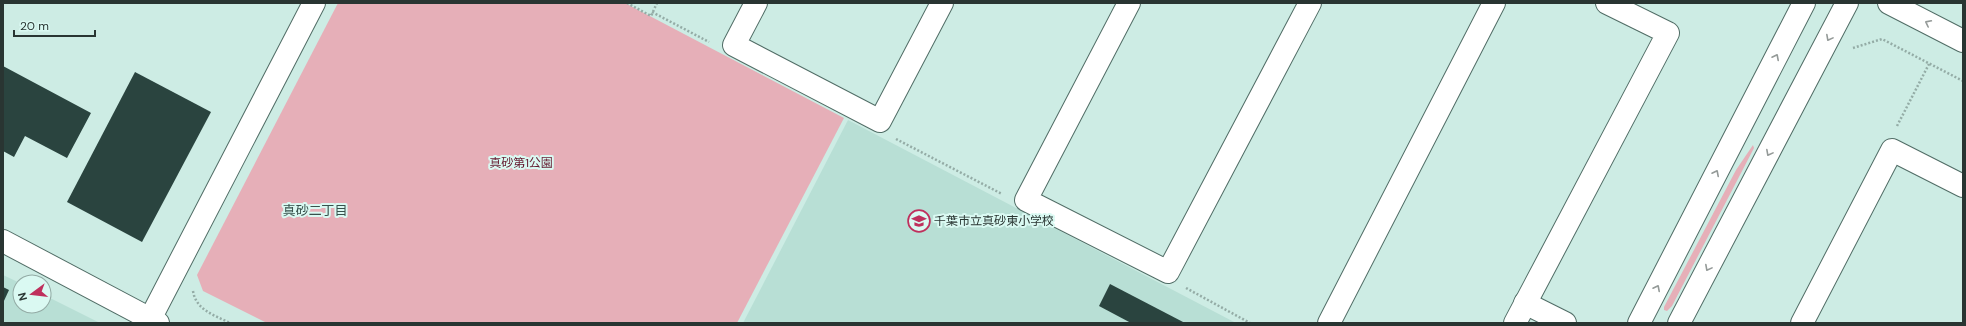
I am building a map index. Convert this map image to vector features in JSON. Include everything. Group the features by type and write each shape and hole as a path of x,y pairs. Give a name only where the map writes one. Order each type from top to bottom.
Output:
{"street":[{"path":"3,241 152,322 314,3"},
{"path":"756,3 734,45 880,121 942,3"},
{"path":"1129,3 1026,200 1168,272 1310,3"},
{"path":"1329,323 1494,3"},
{"path":"1514,323 1668,33 1607,3"},
{"path":"1639,323 1804,3"},
{"path":"1679,323 1847,3"},
{"path":"1889,3 1963,41"},
{"path":"1802,323 1892,150 1963,186"},
{"path":"1525,303 1565,323"}],"path":[{"path":"626,3 651,16 657,3"},
{"path":"652,12 717,46 734,45"},
{"path":"1852,48 1882,39 1963,81"},
{"path":"1892,150 1894,132 1929,64"},
{"path":"880,121 891,136 1009,198 1026,200"},
{"path":"1168,272 1185,288 1250,323"}],"shaded area":[{"name":"千葉市立真砂東小学校","path":"848,120 1236,323 743,323"},
{"path":"3,275 12,279 12,314 52,314 52,299 100,323 3,323"}],"green space":[{"name":"真砂第1公園","path":"338,3 625,3 844,118 737,323 267,323 203,291 197,275"},
{"path":"1753,145 1754,148 1672,306 1667,311 1664,310 1664,307 1736,170"}],"building":[{"path":"3,66 91,113 67,158 25,136 14,157 3,151"},
{"path":"135,72 211,112 142,242 67,202"},
{"path":"1110,284 1185,323 1131,323 1099,306"},
{"path":"3,287 9,290 3,303"}],"place":[{"name":"千葉市立真砂東小学校","path":"919,221"}],"district":[{"name":"真砂二丁目","path":"315,210"}]}
